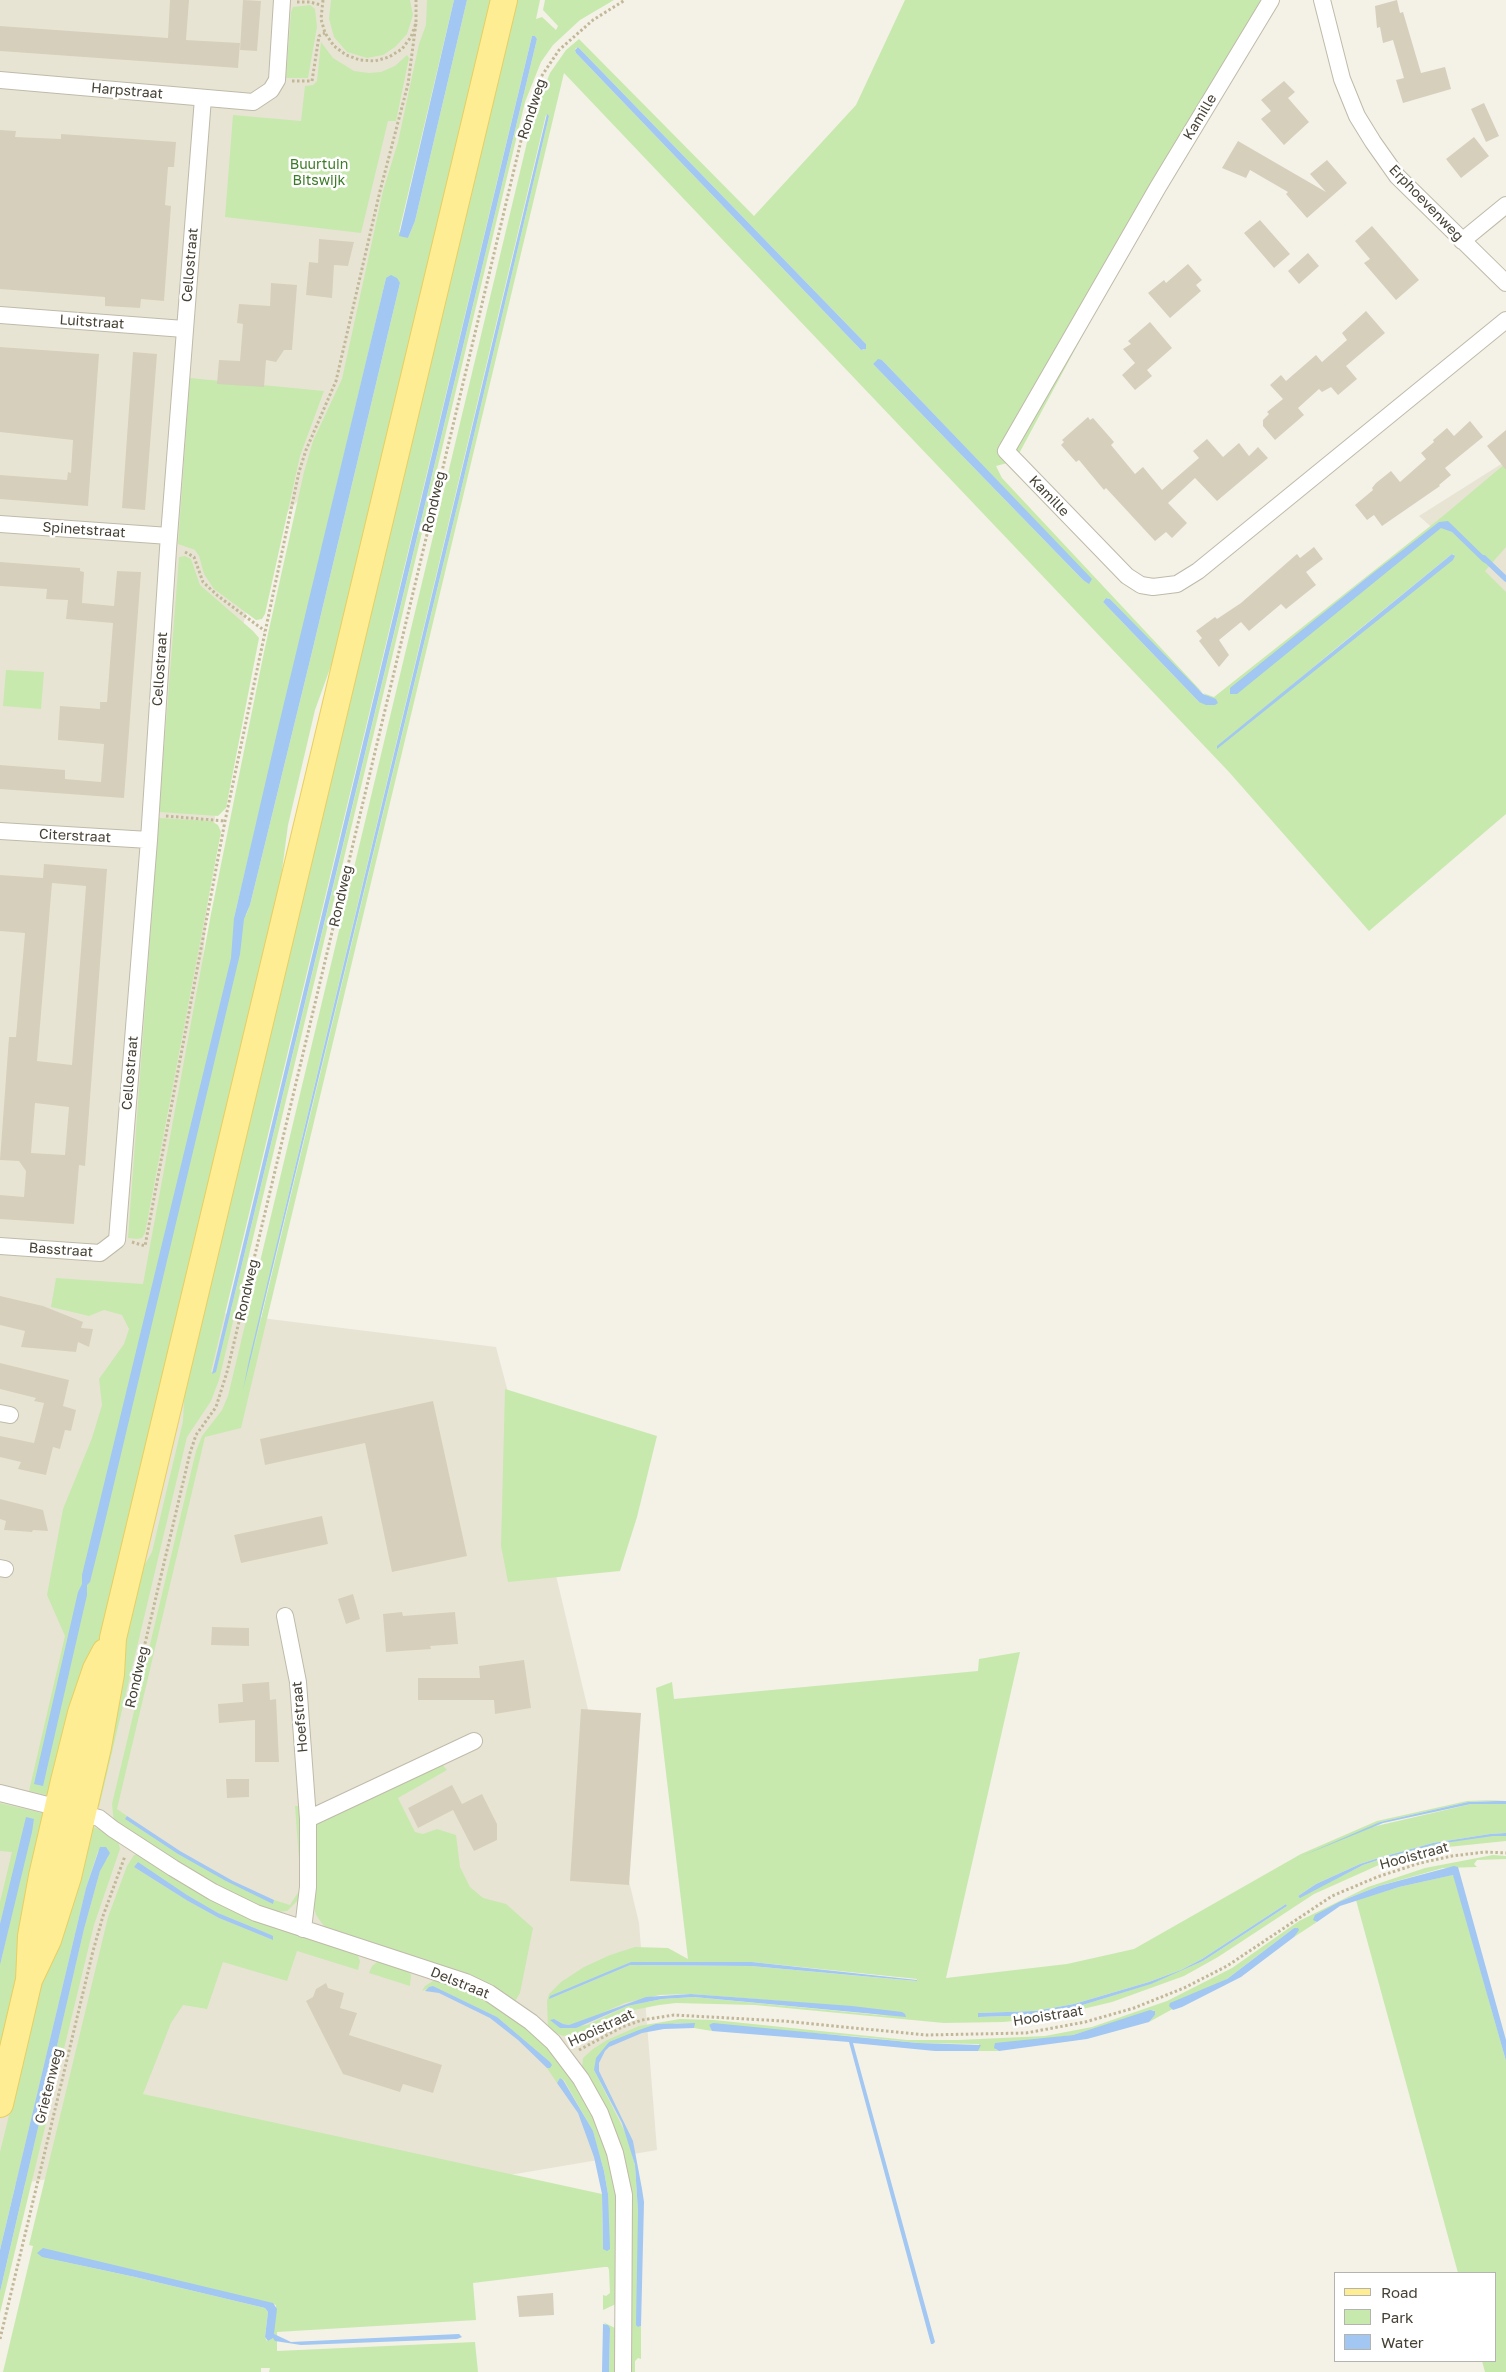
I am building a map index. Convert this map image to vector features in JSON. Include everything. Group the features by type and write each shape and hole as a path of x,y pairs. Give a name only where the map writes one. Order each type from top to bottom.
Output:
{"main road":[{"path":"0,2104 29,1980 31,1936 42,1876 70,1810 81,1713 96,1669 113,1638 504,0"}],"street":[{"name":"Kamille","path":"1271,0 1158,186 1006,451 1127,576 1141,584 1153,587 1177,584 1198,571 1506,320"},
{"name":"Erphoevenweg","path":"1322,0 1342,79 1357,116 1397,176 1506,283"},
{"path":"277,80 282,1"},
{"name":"Harpstraat","path":"0,80 253,102 271,90 277,80"},
{"name":"Cellostraat","path":"116,1240 151,815 168,543 203,98"},
{"path":"1462,241 1506,205"},
{"name":"Luitstraat","path":"0,315 184,329"},
{"name":"Spinetstraat","path":"0,524 168,543"},
{"name":"Citerstraat","path":"0,831 149,840"},
{"name":"Basstraat","path":"0,1246 100,1253 116,1240"},
{"name":"Hoefstraat","path":"285,1616 298,1682 308,1818 308,1887 303,1929"},
{"path":"308,1818 474,1741"},
{"name":"Delstraat","path":"0,1793 99,1818 132,1842 213,1892 256,1913 466,1982 489,1993 532,2022 565,2057 581,2079 600,2113 615,2153 624,2195 622,2372"}],"path":[{"path":"323,0 321,19 325,34 334,46 346,55 360,60 375,61 389,57 402,49 411,37 416,23"},
{"name":"Rondweg","path":"130,1708 190,1453 196,1435 216,1408 225,1379 529,107 541,77 559,50 593,20 625,0"},
{"path":"282,1 310,2 321,6"},
{"path":"116,1240 146,1246 225,820 299,472 306,450 336,381 380,191 407,92 415,48 416,1"},
{"path":"277,80 312,81 319,36 325,34"},
{"path":"168,543 194,557 203,582 218,596 265,631"},
{"path":"151,815 225,820"},
{"name":"Grietenweg","path":"0,2339 93,1951 114,1885 132,1842"},
{"name":"Hooistraat","path":"565,2057 642,2020 674,2016 783,2021 926,2035 1026,2033 1085,2022 1134,2008 1184,1988 1227,1966 1332,1896 1377,1877 1420,1863 1452,1856 1485,1852 1506,1853"}],"shaded area":[{"path":"0,0 445,0 425,113 312,487 263,536 224,711 198,1019 148,1304 496,1347 548,1542 639,1923 657,2150 468,2182 244,2146 0,2187"},
{"path":"1506,461 1506,594 1419,516"}],"green space":[{"path":"331,0 410,0 413,15 407,34 395,47 383,55 367,58 347,52 334,37 329,19"},
{"path":"427,0 454,0 399,232 408,238 415,221 467,0 494,0 342,635 315,710 288,825 277,908 102,1638 55,1797 29,1791 65,1636 47,1595 63,1509 92,1438 102,1405 99,1379 124,1344 129,1329 122,1315 104,1310 89,1316 51,1307 56,1278 143,1284 211,914 264,652 304,472 313,441 342,379 383,191 398,142 419,44 426,25","holes":["386,278 400,283 250,905 246,915 234,918"]},
{"path":"515,0 540,0 536,19 542,17 556,30 558,26 543,10 545,0 614,0 580,20 553,45 541,62 525,102 219,1380 211,1401 187,1437 99,1807 91,1805 136,1580 152,1552 183,1421 185,1379","holes":["532,36 535,36 537,39 216,1372 211,1372"]},
{"path":"905,0 1263,0 1015,461 996,466 1002,478 1202,692 1110,599 1106,598 1103,602 1199,702 1207,696 1203,693 1214,697 1443,516 1506,463 1506,547 1485,571 1506,592 1506,814 1369,931 1229,772 564,73 241,1428 205,1437 117,1809 127,1816 125,1819 178,1854 273,1903 274,1900 290,1905 301,1888 295,1806 302,1806 305,1871 299,1899 287,1911 275,1912 207,1882 114,1823 112,1804 196,1451 202,1436 222,1410 228,1396 534,113 550,73 566,50 579,39 754,216 856,105","holes":["578,47 866,344 864,350 861,350 576,53 575,49","546,115 549,116 458,503 251,1360 282,1222","882,360 1091,579 1089,583 1083,580 873,364","1448,521 1487,564 1452,532 1441,527 1229,691 1364,580","1454,554 1217,748 1334,650"]},
{"path":"310,5 315,9 317,27 308,78 286,78 291,12 293,7"},
{"name":"Buurtuin Bitswijk","path":"321,42 333,58 354,71 381,72 395,66 407,55 409,58 396,121 388,121 361,233 225,217 233,115 301,121 305,86 313,85 317,81"},
{"path":"190,378 324,391 300,456 265,614 262,619 256,620 214,589 204,574 199,556 195,550 178,544"},
{"path":"185,556 191,559 200,585 259,638 226,808 218,816 159,812 179,557"},
{"path":"6,670 44,672 41,709 3,706"},
{"path":"159,818 211,821 218,825 221,832 145,1233 142,1238 137,1239 128,1238"},
{"path":"505,1389 657,1436 637,1517 620,1571 508,1582 501,1546"},
{"path":"1020,1652 946,1978 1067,1964 1134,1949 1301,1854 1377,1821 1467,1801 1506,1800 1468,1802 1380,1822 1372,1827 1471,1804 1506,1804 1506,1833 1433,1843 1382,1857 1360,1864 1316,1884 1298,1896 1300,1897 1363,1865 1436,1844 1493,1835 1506,1836 1506,1841 1438,1848 1381,1864 1314,1894 1218,1957 1184,1976 1112,2002 1045,2018 1003,2022 944,2023 755,2005 676,2003 629,2011 578,2035 563,2036 548,2030 547,2001 549,1994 561,1982 584,1967 610,1955 635,1947 668,1948 688,1959 656,1688 672,1682 674,1699 978,1671 979,1659","holes":["1286,1904 1287,1906 1203,1961 1150,1984 1076,2007 1037,2015 979,2017 979,2013 1035,2011 1074,2004 1149,1982 1181,1970 1202,1959","631,1962 752,1962 917,1979 916,1981 751,1966 630,1965 549,1999","691,1994 791,2002 890,2016 694,1997 662,1999 627,2006 587,2025 560,2028 554,2019 569,2025 582,2022 625,2003 660,1995"]},
{"path":"440,1762 447,1770 398,1798 415,1832 423,1834 437,1829 456,1835 460,1867 470,1887 483,1898 506,1904 533,1928 520,1993 514,2003 326,1929 316,1915 313,1904 313,1830 324,1815"},
{"path":"0,1803 50,1815 0,2060 0,1965 34,1819 12,1878 0,1924 0,1902 12,1852 0,1851"},
{"path":"87,1824 103,1831 118,1841 120,1849 94,1925 0,2313 0,2292 84,1929 102,1864 108,1858 98,1851 86,1888 0,2250 0,2152 41,1983"},
{"path":"138,1854 357,1954 360,1961 358,1970 297,1951 287,1981 223,1962 207,2009 183,2005 171,2023 143,2094 602,2194 603,2248 608,2194 604,2171 593,2131 564,2080 560,2078 557,2083 547,2068 550,2068 550,2062 497,2017 433,1986 422,1991 425,1986 436,1979 481,1994 541,2037 560,2059 601,2126 618,2205 618,2303 603,2310 603,2295 606,2296 610,2293 609,2270 608,2267 604,2267 473,2283 476,2320 277,2332 277,2351 475,2342 478,2372 269,2372 270,2368 261,2368 261,2372 3,2372 33,2246 29,2245 108,1917 127,1866 134,1855","holes":["138,1862 218,1913 269,1934 273,1940 219,1918 188,1901 134,1867","42,2257 276,2305 273,2338 267,2341 265,2337 268,2312 265,2308"]},
{"path":"1493,1855 1506,1856 1506,1859 1477,1860 1474,1864 1477,1867 1443,1868 1379,1886 1341,1901 1315,1922 1317,1922 1294,1937 1298,1928 1294,1928 1227,1979 1149,2022 1155,2015 1154,2010 1073,2035 1035,2040 995,2049 999,2051 978,2051 979,2044 918,2043 709,2025 712,2031 694,2028 694,2023 676,2023 609,2042 594,2070 627,2136 635,2165 638,2212 638,2327 641,2326 641,2359 638,2358 635,2361 635,2372 628,2372 630,2218 582,2068 583,2058 607,2040 639,2026 680,2019 714,2020 907,2040 1045,2036 1092,2027 1167,2001 1232,1968 1299,1921 1368,1887 1425,1868"},
{"path":"1454,1876 1506,2061 1506,2372 1485,2372 1482,2362 1496,2362 1496,2272 1458,2272 1356,1900 1399,1887"},
{"path":"377,1962 407,1969 411,1975 410,1986 369,1973 372,1966"},
{"path":"603,2322 617,2329 617,2372 609,2372 610,2328"}],"water":[{"path":"454,0 467,0 415,221 408,238 399,236"},
{"path":"532,36 535,36 537,39 216,1372 212,1374"},
{"path":"578,47 866,344 866,349 861,350 576,53 575,50"},
{"path":"547,114 549,116 458,503 243,1390 249,1360"},
{"path":"391,275 397,278 400,283 250,905 244,919 240,954 102,1534 90,1582 87,1585 87,1595 43,1786 34,1784 78,1592 82,1584 82,1575 231,958 234,918 279,724 386,278"},
{"path":"878,359 882,360 1092,579 1089,584 873,364"},
{"path":"1448,521 1490,562 1487,564 1483,562 1452,532 1441,528 1237,694 1230,694 1230,688 1364,580 1439,522"},
{"path":"1452,554 1455,556 1453,560 1217,749 1217,746"},
{"path":"1106,598 1110,599 1203,694 1216,699 1218,703 1206,705 1199,702 1103,602"},
{"path":"1506,1801 1506,1804 1471,1804 1383,1823 1302,1856 1380,1822 1468,1802"},
{"path":"127,1816 180,1851 233,1881 274,1900 273,1904 226,1881 178,1854 125,1819"},
{"path":"26,1817 34,1819 32,1832 0,1965 0,1924"},
{"path":"1506,1833 1506,1836 1437,1844 1384,1858 1363,1865 1300,1898 1298,1896 1316,1884 1360,1864 1382,1857 1433,1843"},
{"path":"100,1847 106,1847 110,1853 100,1871 84,1929 0,2292 0,2250 86,1888"},
{"path":"138,1862 218,1913 269,1934 273,1936 273,1940 219,1918 188,1901 134,1867"},
{"path":"1454,1866 1458,1867 1506,2040 1506,2061 1453,1875 1399,1887 1340,1906 1317,1922 1313,1920 1315,1915 1341,1901 1379,1886"},
{"path":"1286,1904 1287,1906 1203,1961 1151,1984 1076,2007 1037,2015 978,2017 978,2013 1035,2011 1074,2004 1149,1982 1181,1970 1202,1959"},
{"path":"1294,1928 1299,1930 1294,1937 1241,1977 1182,2007 1173,2010 1169,2006 1170,2003 1227,1979"},
{"path":"631,1962 752,1962 917,1981 751,1966 630,1965 549,1999 550,1996"},
{"path":"433,1986 497,2017 550,2062 552,2065 550,2068 547,2068 518,2040 490,2018 439,1993 425,1991"},
{"path":"691,1994 852,2006 902,2012 906,2017 694,1997 662,1999 627,2006 576,2028 560,2028 550,2020 554,2019 569,2025 646,1997"},
{"path":"1150,2010 1155,2011 1155,2015 1149,2022 1087,2039 999,2051 994,2048 995,2043 1073,2035"},
{"path":"695,2023 694,2028 664,2029 642,2033 609,2047 599,2063 599,2071 633,2141 644,2202 641,2326 638,2327 636,2325 638,2212 635,2165 622,2123 594,2070 596,2058 609,2042 639,2030 656,2024"},
{"path":"713,2023 918,2043 981,2045 978,2051 935,2051 853,2043 935,2342 933,2344 931,2344 849,2042 712,2031 709,2025"},
{"path":"560,2078 593,2131 604,2171 608,2194 610,2249 607,2251 603,2249 602,2194 594,2157 578,2113 557,2083"},
{"path":"43,2248 273,2303 277,2309 274,2334 291,2342 459,2334 462,2337 457,2339 301,2345 275,2341 273,2338 268,2341 265,2337 268,2312 265,2308 42,2257 37,2253"},
{"path":"603,2324 608,2325 610,2328 609,2372 602,2372"}],"building":[{"path":"170,0 189,0 186,40 240,43 238,68 0,51 0,26 168,38"},
{"path":"243,0 261,1 257,51 240,50"},
{"path":"1397,0 1400,13 1403,12 1421,73 1445,67 1451,89 1403,103 1396,80 1404,78 1393,40 1383,43 1380,27 1377,28 1375,6"},
{"path":"1284,81 1295,92 1288,98 1309,122 1284,145 1261,119 1271,111 1261,100"},
{"path":"1484,103 1499,136 1486,142 1471,109"},
{"path":"0,130 16,131 15,137 61,139 61,134 176,142 174,167 168,167 165,205 171,206 164,301 141,299 140,308 105,306 105,297 0,289"},
{"path":"1474,137 1489,156 1461,178 1446,159"},
{"path":"1238,141 1326,192 1310,174 1327,160 1347,183 1307,218 1286,194 1288,192 1250,170 1246,178 1222,168"},
{"path":"1260,220 1290,254 1274,268 1244,233"},
{"path":"1372,226 1419,280 1396,300 1364,263 1370,259 1355,241"},
{"path":"319,239 354,242 348,266 334,265 332,298 306,295 309,262 318,263"},
{"path":"1308,253 1319,266 1299,284 1288,271"},
{"path":"1188,264 1202,280 1196,285 1201,291 1170,318 1148,293 1164,280 1166,283"},
{"path":"271,283 297,285 292,350 284,350 276,362 266,360 264,387 217,384 219,360 240,361 243,324 237,323 239,304 270,306"},
{"path":"1366,311 1385,333 1346,366 1357,379 1338,395 1331,387 1322,392 1319,389 1298,408 1304,415 1275,440 1263,426 1263,420 1269,414 1267,412 1283,399 1270,385 1281,375 1286,381 1316,355 1322,362 1347,340 1342,333"},
{"path":"1150,322 1172,348 1147,370 1152,376 1135,390 1122,375 1135,363 1123,349 1131,344 1128,341"},
{"path":"0,347 99,354 88,506 0,499 0,475 67,480 68,472 71,473 73,440 0,432"},
{"path":"133,352 157,354 145,510 122,508"},
{"path":"1088,417 1090,420 1093,418 1114,442 1111,445 1135,474 1143,467 1162,490 1199,458 1193,451 1207,439 1223,457 1239,443 1249,456 1258,447 1268,458 1217,501 1195,478 1168,503 1187,523 1172,538 1166,532 1155,541 1106,488 1104,490 1079,460 1076,462 1061,445 1064,442 1062,440"},
{"path":"1470,421 1483,437 1445,468 1451,475 1440,486 1382,526 1374,515 1367,520 1355,505 1373,490 1372,488 1376,483 1391,471 1400,482 1426,459 1421,453 1434,442 1433,440 1447,428 1454,436"},
{"path":"1506,430 1506,470 1487,446"},
{"path":"1314,547 1323,559 1306,572 1316,585 1286,609 1281,604 1249,631 1241,622 1219,640 1229,655 1219,667 1199,641 1202,638 1196,631 1215,617 1217,619 1241,603 1297,554 1300,558"},
{"path":"0,562 80,568 80,571 84,572 82,603 114,606 117,571 141,572 124,798 0,789 0,765 65,770 65,779 101,782 104,744 58,740 60,706 100,709 100,702 107,702 113,623 66,619 68,600 46,599 47,589 0,586"},
{"path":"44,864 107,869 85,1166 79,1165 74,1224 0,1219 0,1195 24,1197 26,1171 19,1161 0,1160 9,1037 16,1037 25,933 0,931 0,875 43,878","holes":["52,883 86,886 72,1065 37,1061","35,1103 69,1107 65,1155 31,1153"]},
{"path":"0,1296 43,1306 83,1322 81,1328 93,1329 89,1347 78,1342 76,1352 21,1347 25,1331 0,1325"},
{"path":"0,1363 69,1380 63,1406 76,1410 71,1431 65,1430 60,1449 53,1447 46,1475 18,1469 21,1462 0,1457 0,1436 34,1443 44,1403 34,1401 36,1398 0,1389"},
{"path":"433,1401 467,1556 392,1572 365,1443 265,1465 260,1439"},
{"path":"0,1499 43,1510 48,1531 4,1530 6,1521 0,1519"},
{"path":"322,1516 328,1544 241,1563 234,1535"},
{"path":"353,1594 360,1619 346,1624 338,1599"},
{"path":"402,1612 403,1616 455,1612 458,1644 430,1646 431,1649 386,1652 383,1614"},
{"path":"212,1627 249,1628 249,1646 211,1645"},
{"path":"524,1660 531,1708 495,1714 494,1700 418,1700 418,1678 480,1678 479,1666"},
{"path":"269,1682 270,1700 276,1699 279,1762 255,1762 255,1720 219,1723 218,1704 243,1702 242,1684"},
{"path":"581,1709 641,1713 629,1885 570,1881"},
{"path":"226,1779 249,1779 249,1797 227,1798"},
{"path":"452,1785 462,1804 482,1794 497,1824 497,1840 474,1851 453,1810 418,1828 408,1808"},
{"path":"326,1983 328,1988 344,1993 340,2008 357,2013 349,2035 442,2065 433,2093 403,2084 400,2092 343,2074 306,2001 313,1997 316,1989"},
{"path":"553,2293 554,2315 519,2317 517,2296"}],"waterway":[{"path":"1484,558 1506,579"}]}
